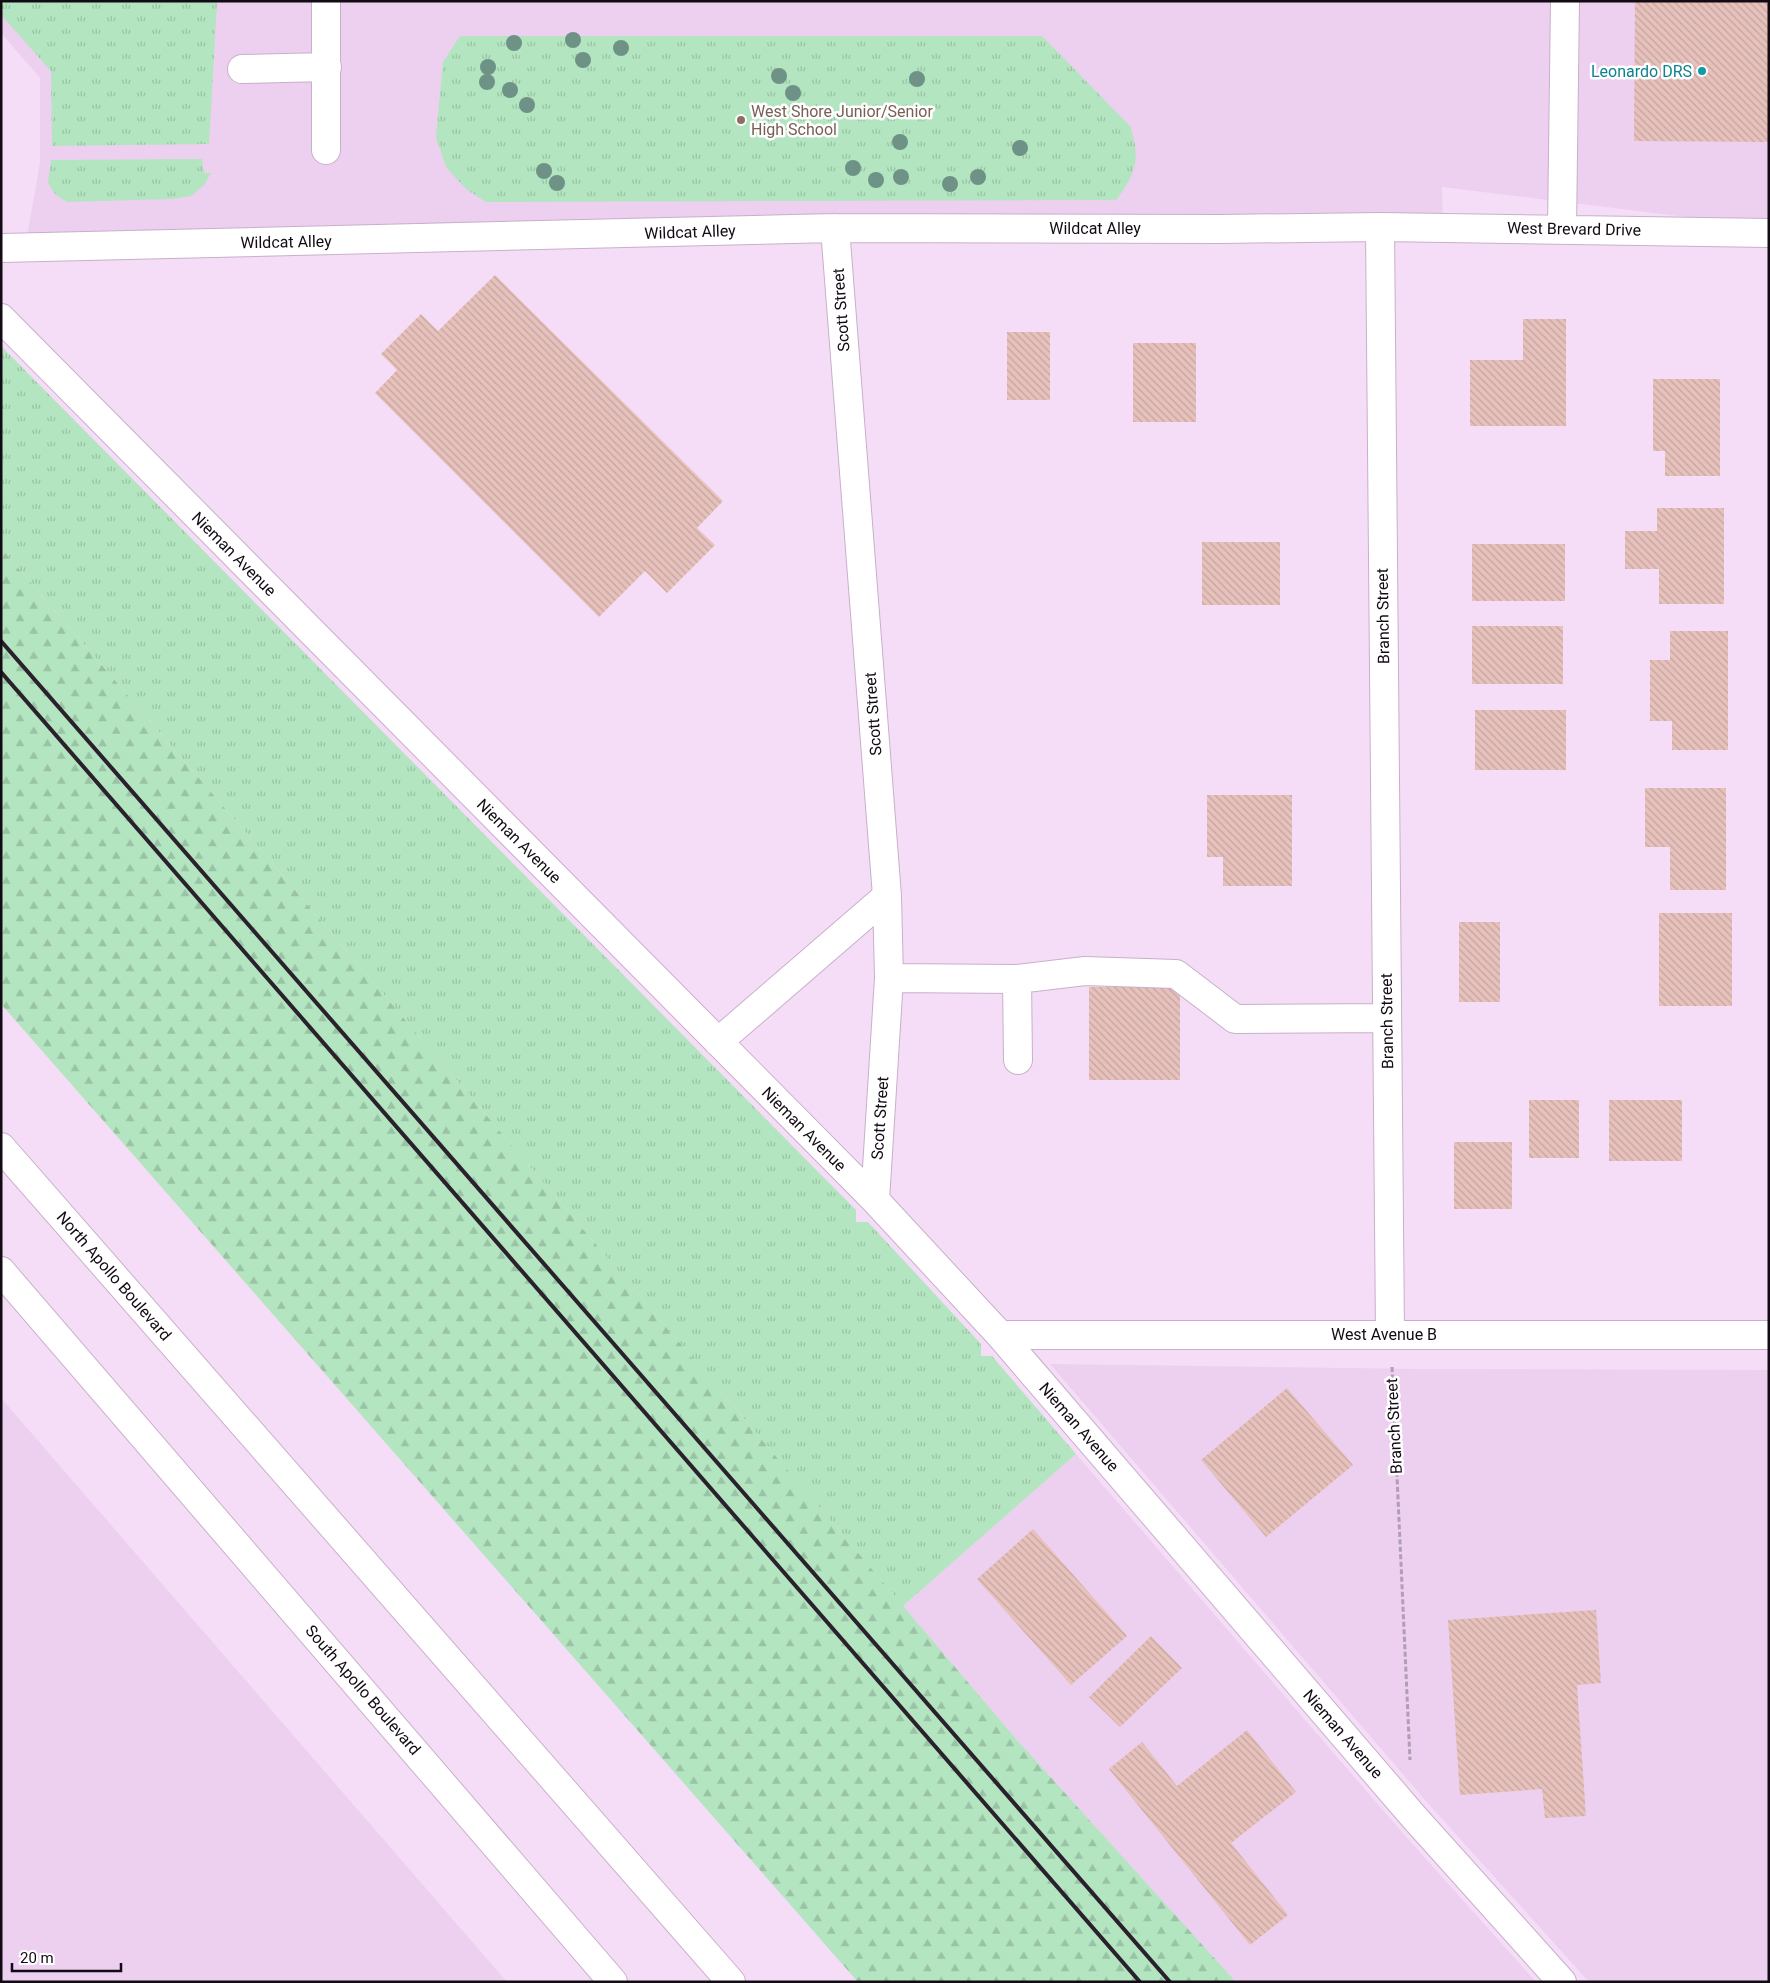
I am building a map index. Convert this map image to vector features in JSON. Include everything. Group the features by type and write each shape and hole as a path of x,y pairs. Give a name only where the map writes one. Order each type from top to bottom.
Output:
{"street":[{"path":"326,1 326,150"},
{"path":"1562,229 1565,1"},
{"path":"242,69 326,67"},
{"name":"West Brevard Drive","path":"1380,227 1769,232"},
{"name":"Wildcat Alley","path":"1,248 834,228 1220,229 1380,227"},
{"name":"Branch Street","path":"1380,227 1390,1334"},
{"name":"Scott Street","path":"834,228 887,896 889,978 875,1200"},
{"name":"Nieman Avenue","path":"1,318 875,1200 1000,1335 1413,1816 1562,1982"},
{"path":"718,1042 887,896"},
{"path":"889,978 1017,979 1085,971 1176,974 1235,1019 1387,1018"},
{"path":"1017,979 1018,1060"},
{"name":"North Apollo Boulevard","path":"1,1147 731,1982"},
{"name":"South Apollo Boulevard","path":"1,1270 613,1982"},
{"name":"West Avenue B","path":"1000,1335 1769,1335"}],"path":[{"name":"Branch Street","path":"1390,1334 1411,1766"}],"shaded area":[{"name":"West Shore Junior/Senior High School","path":"1,1 1769,1 1769,227 1442,187 1443,227 25,248 40,163 40,78 1,33"},
{"path":"1050,1364 1421,1369 1769,1370 1769,1982 1589,1982 1426,1801"},
{"path":"1,1398 507,1982 1,1982"},
{"path":"1076,1454 1400,1830 1536,1982 1236,1982 1017,1740 903,1606"}],"green space":[{"path":"1,1 217,1 209,144 52,146 51,71 1,15"},
{"path":"460,36 1042,36 1130,126 1135,147 1135,165 1128,182 1116,200 486,202 466,189 446,167 436,137 443,62"},
{"path":"202,159 204,173 211,173 204,185 191,196 172,199 67,202 55,194 48,183 51,160"},
{"path":"1,346 856,1210 856,1222 868,1222 981,1344 981,1356 992,1356 1076,1454 903,1606 254,842 1,548"},
{"path":"1,548 254,842 1017,1740 1236,1982 858,1982 1,1004"}],"building":[{"name":"Leonardo DRS","path":"1635,1 1769,1 1769,142 1634,141"},
{"path":"495,275 723,501 697,528 715,545 667,593 645,571 599,617 375,393 397,370 381,354 421,314 438,331"},
{"path":"1523,319 1566,319 1566,426 1470,426 1470,360 1523,360"},
{"path":"1007,332 1050,332 1050,400 1007,400"},
{"path":"1133,343 1196,343 1196,422 1133,422"},
{"path":"1653,379 1720,379 1720,476 1665,476 1665,451 1653,451"},
{"path":"1657,508 1724,508 1724,604 1659,604 1659,569 1625,569 1625,531 1657,531"},
{"path":"1202,542 1280,542 1280,605 1202,605"},
{"path":"1472,544 1565,544 1565,601 1472,601"},
{"path":"1472,626 1563,626 1563,684 1472,684"},
{"path":"1670,631 1728,631 1728,750 1672,750 1672,721 1650,721 1650,660 1670,660"},
{"path":"1475,710 1566,710 1566,770 1475,770"},
{"path":"1645,788 1726,788 1726,890 1670,890 1670,847 1645,847"},
{"path":"1207,795 1292,795 1292,886 1223,886 1223,857 1207,857"},
{"path":"1659,913 1732,913 1732,1006 1659,1006"},
{"path":"1459,922 1500,922 1500,1002 1459,1002"},
{"path":"1089,987 1180,987 1180,1080 1089,1080"},
{"path":"1529,1100 1579,1100 1579,1158 1529,1158"},
{"path":"1609,1100 1682,1100 1682,1161 1609,1161"},
{"path":"1454,1142 1512,1142 1512,1209 1454,1209"},
{"path":"1287,1388 1353,1465 1266,1537 1201,1460"},
{"path":"1033,1529 1127,1636 1071,1685 977,1579"},
{"path":"1596,1610 1601,1683 1577,1685 1586,1816 1545,1818 1542,1789 1460,1795 1448,1620"},
{"path":"1151,1636 1182,1668 1120,1727 1089,1697"},
{"path":"1247,1730 1296,1792 1231,1843 1288,1915 1250,1945 1109,1769 1142,1742 1177,1786"}],"railway":[{"path":"1,641 1170,1982"},
{"path":"1,672 1140,1982"}],"place":[{"name":"Leonardo DRS","path":"1702,71"},
{"name":"West Shore Junior/Senior High School","path":"741,120"}]}
